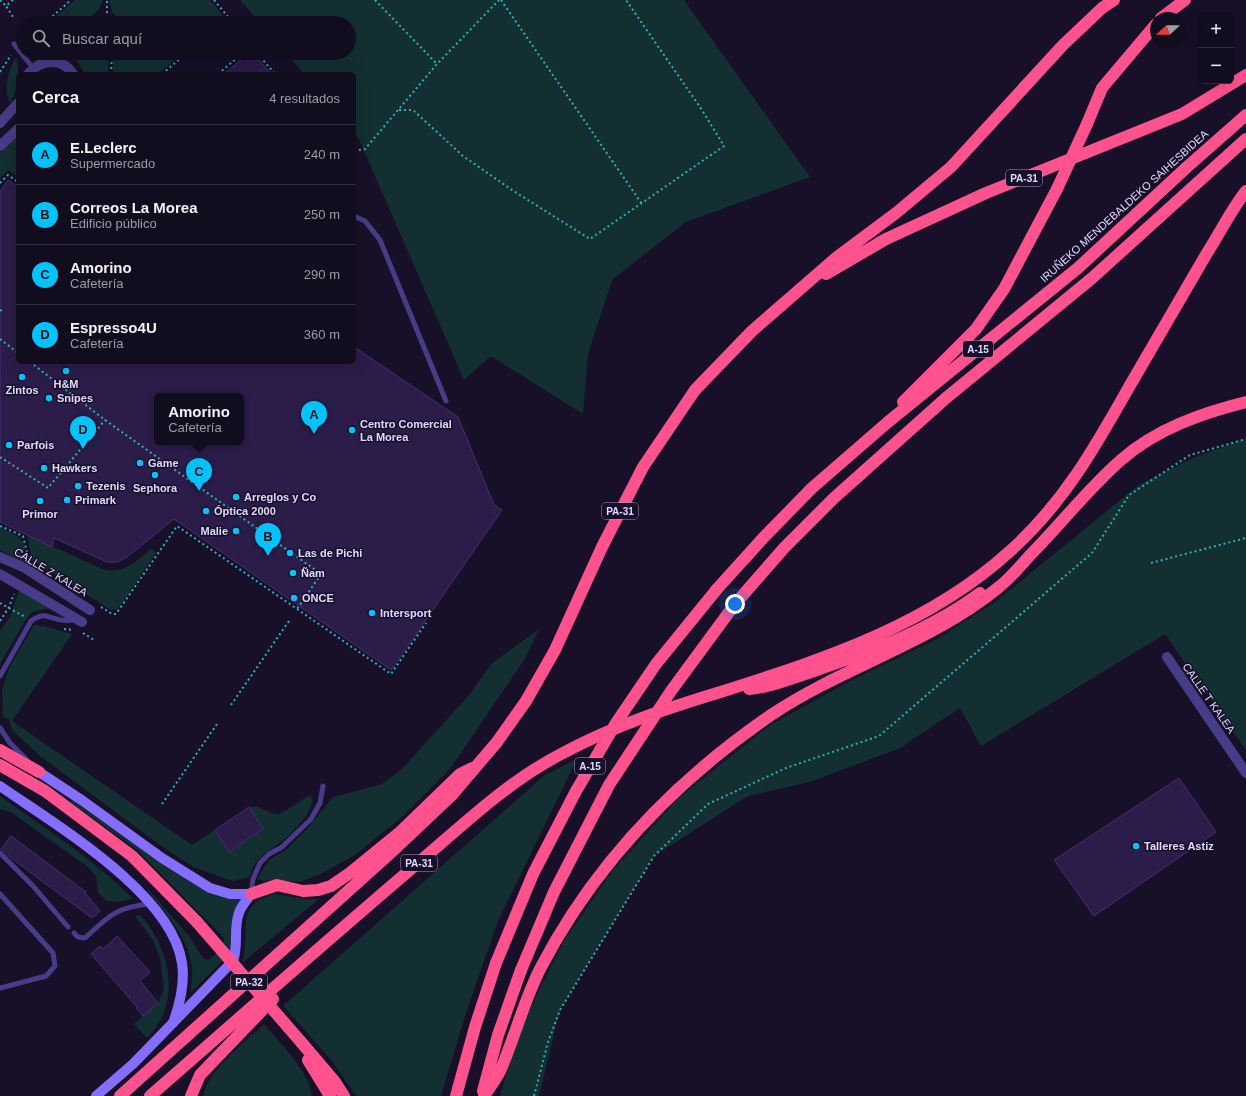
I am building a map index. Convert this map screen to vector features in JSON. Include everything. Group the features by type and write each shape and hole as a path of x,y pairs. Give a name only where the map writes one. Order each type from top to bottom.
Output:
{"highway":[{"path":"804,287 837,257 896,213 951,167 1063,45 1102,8 1114,0"},
{"path":"1169,12 1185,0"},
{"path":"888,422 906,399 976,328 1000,295 1057,189 1102,88 1150,31"},
{"name":"PA-31","path":"120,1096 396,848 451,796 498,742 526,701 555,650 602,547 643,467 695,390 752,331 804,287 886,239 971,200 1182,114 1246,75"},
{"name":"IRUÑEKO MENDEBALDEKO SAIHESBIDEA","path":"456,1096 474,1028 496,963 533,874 576,791 616,723 656,664 717,589 764,537 812,488 888,422 1078,268 1187,166 1246,115"},
{"name":"A-15","path":"483,1096 498,1035 520,970 554,892 609,784 671,691 735,604 784,548 834,498 946,398 1091,278 1246,139"},
{"path":"725,690 829,655 896,627 927,612 970,586 1037,526 1066,491 1091,453 1180,298 1246,191"},
{"name":"PA-31","path":"150,1096 362,911 504,791 535,769 562,753 623,724 725,690 752,689 770,686 842,661 934,621 975,596 1027,558 1121,460 1150,439 1182,423 1216,410 1246,402"},
{"path":"483,1096 500,1071 520,1014 540,969 563,931 594,880 641,824 658,807 715,755 774,713 832,680 935,630 971,608 1002,585 1027,558"},
{"path":"0,750 39,772"},
{"name":"PA-32","path":"0,765 45,791 132,856 195,925 299,1044 335,1082 344,1096"},
{"path":"251,894 277,885 303,891 318,890 331,886 350,873 399,832 460,774 478,765"},
{"name":"PA-32","path":"0,774 39,797 112,849 195,925"},
{"path":"191,1096 200,1075 243,1028 362,911"},
{"name":"PA-32","path":"299,1044 327,1093"}],"street":[{"path":"31,71 43,62 50,61 63,64 71,72"},
{"path":"0,123 16,105"},
{"path":"0,146 16,131"},
{"name":"CALLE Z KALEA","path":"0,556 25,568 90,610"},
{"path":"0,574 79,624"},
{"name":"CALLE T KALEA","path":"1167,657 1246,773"},
{"path":"39,772 83,801 162,858 210,888 230,894 251,894"},
{"path":"0,786 115,868 152,904 174,938 182,962 182,988 173,1023"},
{"path":"96,1096 133,1064 233,961 237,951 237,926 239,913 251,894"}],"lane":[{"path":"24,60 31,71"},
{"path":"356,217 365,221 380,240 446,401"},
{"path":"0,676 31,621 38,616 46,615 62,621 79,624"},
{"path":"0,728 10,743 39,772"},
{"path":"251,894 253,879 260,863 269,854 282,847 310,819 320,803 323,786"},
{"path":"0,853 34,886 68,927"},
{"path":"0,894 53,953 55,966 46,976 0,988"},
{"path":"74,933 81,939 85,938 115,912 130,906 152,904"}],"path":[{"path":"0,0 14,17"},
{"path":"6,6 13,0"},
{"path":"53,16 71,0"},
{"path":"107,0 107,16"},
{"path":"214,0 227,16"},
{"path":"375,0 437,64"},
{"path":"356,151 365,149 437,64 500,0 642,204"},
{"path":"399,110 414,110 463,156 512,190 590,238 642,204 724,146 702,110 626,0"},
{"path":"0,72 11,54"},
{"path":"111,72 112,60"},
{"path":"164,72 179,60"},
{"path":"220,72 235,60"},
{"path":"263,60 273,72"},
{"path":"0,183 8,175 16,181"},
{"path":"0,310 2,311 0,313"},
{"path":"0,339 16,351"},
{"path":"33,364 105,420 321,574 296,609"},
{"path":"0,458 48,488 105,420"},
{"path":"534,1096 548,1042 560,1010 654,856 708,804 786,768 879,736 1092,553 1129,495 1190,455 1246,439"},
{"path":"0,526 23,536 28,549 28,561"},
{"path":"112,614 116,614 177,526 391,674 426,623"},
{"path":"1151,563 1246,538"},
{"path":"0,621 9,607 16,589"},
{"path":"0,603 27,618"},
{"path":"231,705 289,621"},
{"path":"79,624 94,640"},
{"path":"162,804 217,724"}],"green space":[{"path":"75,0 103,0 100,8 92,16 56,16"},
{"path":"109,0 210,0 223,16 115,16 112,12"},
{"path":"240,0 684,0 810,177 686,222 612,280 588,354 583,414 491,356 464,380 356,134 356,72 302,72 292,60 356,60 356,16 254,16"},
{"path":"16,57 18,72 16,72 16,89 10,104 7,92 7,80"},
{"path":"75,60 109,60 108,72 84,72"},
{"path":"113,60 175,60 160,72 113,72"},
{"path":"16,138 16,176 8,170 0,179 0,153"},
{"path":"1246,438 1246,750 1165,634 981,746 960,708 900,748 810,782 748,796 654,856 560,1010 539,1096 500,1096 520,1029 564,941 613,870 681,796 770,725 850,681 939,638 995,602 1140,484 1191,459"},
{"path":"0,528 17,536 23,543 23,562 0,550"},
{"path":"27,535 105,570 119,570 124,568 135,562 151,549 156,553 118,609 111,610 32,560"},
{"path":"19,590 50,608 32,612 25,621 0,664 0,631 10,617"},
{"path":"34,625 44,626 72,634 12,721 192,845 215,830 230,852 263,829 249,807 257,807 272,813 280,814 310,795 313,800 308,813 285,839 265,853 255,863 249,877 233,881 192,866 160,845 40,756 12,730 9,719 3,717 2,690 9,668"},
{"path":"539,629 526,657 450,769 401,818 356,854 323,873 300,882 275,880 264,881 257,879 269,860 286,850 307,829 333,797 382,784 402,769 470,694 491,664"},
{"path":"577,759 498,921 467,1010 441,1096 356,1096 332,1061 283,1006 545,775"},
{"path":"0,796 86,858 118,884 133,899 116,902 107,901 98,892 96,876 88,867 12,813 0,809"},
{"path":"72,800 195,885 214,894 242,898 232,952 190,993 192,974 191,960 187,948 176,928 147,890 148,889 189,936 203,958 208,960 217,953 223,945 224,938 137,850 70,802"},
{"path":"275,894 306,899 319,899 242,963 245,952 246,921 248,912 253,905 262,899"},
{"path":"140,915 151,928 159,943 165,959 168,976 168,993 165,1009 158,1024 147,1038 134,1024 158,1003 164,990 160,958 153,940 137,919 136,916"},
{"path":"264,1024 300,1067 306,1077 312,1096 203,1096 206,1086 219,1067"}],"building":[{"path":"241,60 260,60 269,72 226,72"},
{"name":"Centro Comercial La Morea","path":"8,180 16,186 16,364 356,364 356,348 458,417 494,505 502,510 391,670 174,519 127,557 117,562 107,562 54,538 52,547 0,522 0,192"},
{"name":"Talleres Astiz","path":"1179,778 1216,832 1094,916 1054,860"},
{"path":"249,807 263,829 229,852 215,830"},
{"path":"11,836 86,892 85,893 100,911 92,918 11,858 1,849"},
{"path":"117,936 150,972 140,981 158,1003 143,1016 91,954 100,946 103,949"}],"place":[{"name":"H&M","path":"66,371"},
{"name":"Zintos","path":"22,377"},
{"name":"Snipes","path":"49,398"},
{"name":"Centro Comercial La Morea","path":"352,430"},
{"name":"E.Leclerc","path":"314,434"},
{"name":"Parfois","path":"9,445"},
{"name":"Espresso4U","path":"83,449"},
{"name":"Game","path":"140,463"},
{"name":"Hawkers","path":"44,468"},
{"name":"Sephora","path":"155,475"},
{"name":"Tezenis","path":"78,486"},
{"name":"Amorino","path":"199,491"},
{"name":"Arreglos y Co","path":"236,497"},
{"name":"Primark","path":"67,500"},
{"name":"Primor","path":"40,501"},
{"name":"Óptica 2000","path":"206,511"},
{"name":"Malie","path":"236,531"},
{"name":"Las de Pichi","path":"290,553"},
{"name":"Correos La Morea","path":"268,556"},
{"name":"Ñam","path":"293,573"},
{"name":"ONCE","path":"294,598"},
{"name":"Intersport","path":"372,613"},
{"name":"Talleres Astiz","path":"1136,846"}]}
